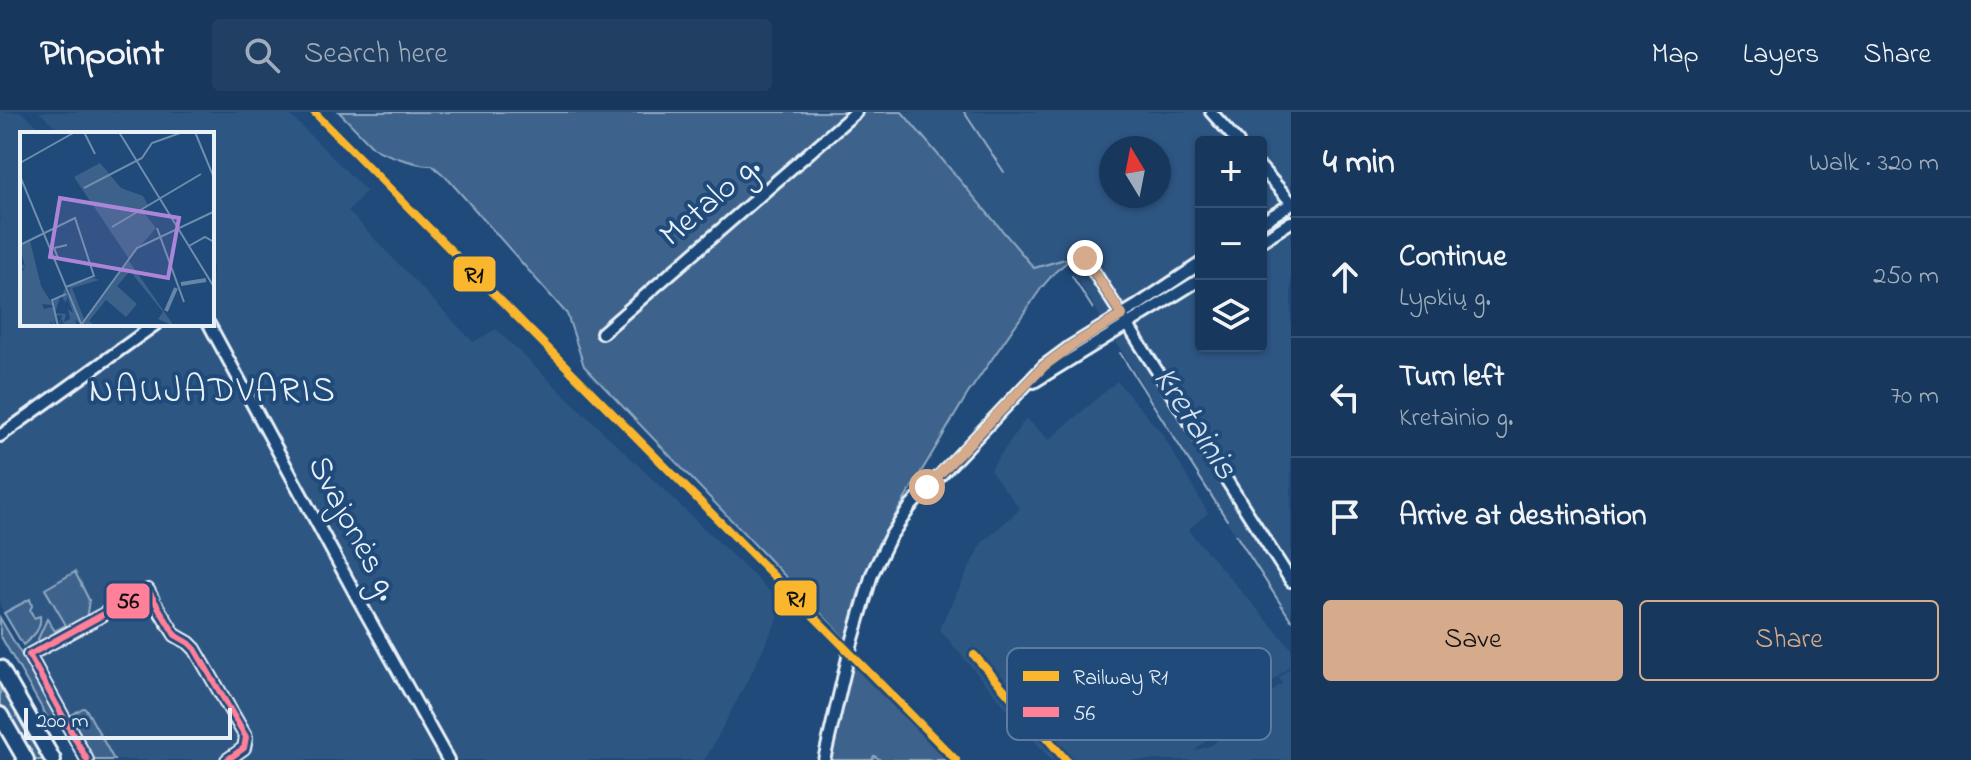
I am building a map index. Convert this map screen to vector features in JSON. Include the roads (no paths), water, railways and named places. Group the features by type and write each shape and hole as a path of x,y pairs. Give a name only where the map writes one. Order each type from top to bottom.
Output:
{"main road":[{"path":"0,668 53,760"},
{"path":"0,715 26,760"}],"street":[{"name":"Metalo g.","path":"602,333 856,112"},
{"path":"1211,112 1233,136"},
{"path":"1267,175 1291,203 1267,219"},
{"path":"1267,237 1291,222"},
{"path":"1085,258 1291,581"},
{"path":"824,760 849,653 872,574 896,527 927,487 1013,398 1195,268"},
{"path":"1125,320 1199,280"},
{"path":"0,436 153,326"},
{"name":"Svajonės g.","path":"210,326 448,760"},
{"path":"87,760 29,655 148,590 175,635 195,649 246,737 244,748 227,760"}],"waterway":[{"name":"Kretainis","path":"964,112 1004,172"},
{"name":"Kretainis","path":"1072,276 1093,309"},
{"name":"Kretainis","path":"1120,353 1227,520"},
{"name":"Kretainis","path":"1236,535 1291,620"}],"railway":[{"path":"974,655 1007,693"}],"rail line":[{"name":"R1","path":"314,112 956,760"},
{"name":"R1","path":"974,655 1007,693"},
{"name":"R1","path":"1048,740 1066,760"}],"district":[{"name":"NAUJADVARIS","path":"213,392"}]}
